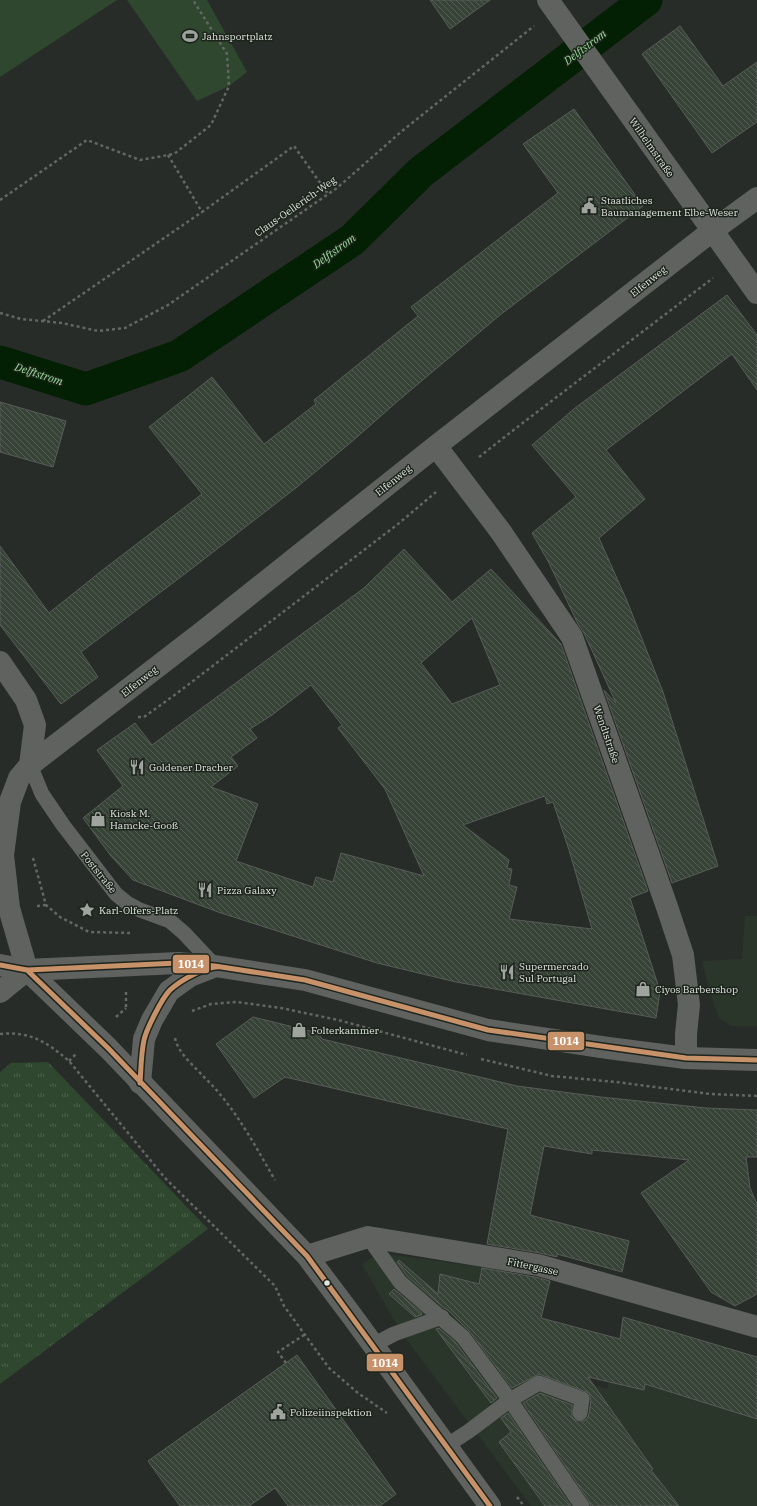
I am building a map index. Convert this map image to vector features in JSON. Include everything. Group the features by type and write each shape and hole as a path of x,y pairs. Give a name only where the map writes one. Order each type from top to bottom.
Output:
{"street":[{"name":"Wilhelmstraße","path":"552,5 757,293"},
{"name":"Elfenweg","path":"30,765 205,630 436,446 712,231 757,198"},
{"name":"Wendtstraße","path":"436,446 501,532 572,636 664,896 682,955 688,1005 686,1058"},
{"path":"0,662 26,700 35,725 30,765 19,778 10,802 3,855 9,908 27,970 108,1048 307,1256 490,1506"},
{"path":"0,965 27,970 178,963 215,966 304,980 488,1030 686,1058 757,1060"},
{"path":"140,1083 144,1039 152,1020 169,990 190,976 215,966"},
{"path":"0,992 27,970"},
{"name":"Fittergasse","path":"307,1256 368,1237 538,1265 757,1327"}],"lane":[{"name":"Poststraße","path":"30,765 42,794 63,825 116,894 140,910 170,922 184,933 215,966"},
{"path":"368,1237 400,1282 442,1317 463,1337 510,1400 582,1506"},
{"path":"373,1345 394,1334 442,1317"},
{"path":"446,1446 469,1431 510,1400 539,1382 582,1399 580,1413"}],"path":[{"path":"0,200 87,140 140,160 174,154 211,125 229,86 227,54 192,0"},
{"name":"Claus-Oellerich-Weg","path":"0,313 21,319 62,323 98,331 125,328 168,305 337,188 402,131 552,5"},
{"path":"43,321 202,212 294,146 328,194"},
{"path":"168,155 202,212"},
{"path":"135,717 144,717 172,697 398,524 520,425 735,262"},
{"path":"32,854 46,905 60,917 89,932 122,932"},
{"path":"0,1034 34,1036 69,1061 165,1178 275,1286 284,1306 329,1368 358,1393 391,1416"},
{"path":"710,1094 757,1096"},
{"path":"286,1363 278,1352 304,1335"}],"shaded area":[{"path":"745,916 757,916 757,1026 732,1026 719,1018 710,993 702,961 742,959"},
{"path":"379,1253 503,1270 548,1289 529,1368 607,1389 609,1382 757,1357 757,1506 531,1506 401,1332 362,1264"}],"green space":[{"path":"0,0 117,0 0,77"},
{"name":"Jahnsportplatz","path":"127,0 207,0 247,72 229,86 197,101"},
{"path":"48,1062 208,1229 0,1384 0,1072 11,1063"}],"building":[{"path":"430,0 490,0 450,29"},
{"path":"680,26 723,86 757,62 757,122 712,153 642,54"},
{"path":"574,109 643,206 500,315 297,487 81,652 98,677 61,704 0,625 0,546 49,613 202,494 149,427 212,377 264,444 316,404 314,400 418,316 411,307 558,193 523,144"},
{"path":"727,295 757,335 757,390 732,354 606,450 645,499 599,538 627,601 663,692 718,866 672,883 604,690 616,703 584,633 578,624 549,563 532,533 576,497 532,445 575,408"},
{"path":"0,402 66,421 53,467 0,452"},
{"path":"404,549 452,602 491,569 561,644 648,891 630,898 660,991 656,1018 456,982 377,963 218,912 133,880 111,856 83,818 123,786 97,750 135,723 152,745 364,588","holes":["472,618 500,685 452,704 421,663","311,685 342,725 338,728 385,789 424,876 341,853 333,882 316,877 313,887 236,861 258,804 211,787 238,766 231,757 257,738 250,729 272,715","545,796 547,804 553,802 569,850 592,929 509,919 517,887 509,885 512,869 507,868 509,860 463,825"]},
{"path":"253,1017 318,1033 322,1039 517,1086 601,1097 706,1108 757,1110 757,1157 746,1157 750,1188 757,1204 757,1294 735,1306 711,1292 641,1193 689,1160 592,1150 592,1154 544,1146 530,1215 629,1241 622,1272 557,1254 557,1257 487,1244 508,1129 285,1077 254,1098 216,1044"},
{"path":"399,1260 438,1294 440,1274 479,1284 482,1268 535,1277 550,1281 541,1318 620,1339 623,1317 757,1357 757,1419 645,1384 644,1390 588,1377 653,1469 651,1470 679,1506 591,1506 523,1403 540,1393 572,1405 572,1417 575,1420 583,1421 587,1419 589,1414 591,1400 589,1393 539,1374 512,1388 470,1332 448,1310 407,1276 397,1262"},
{"path":"394,1289 422,1313 421,1315 415,1317 389,1294"},
{"path":"439,1328 456,1343 497,1398 491,1403 436,1329"},
{"name":"Polizeiinspektion","path":"297,1355 396,1494 380,1506 288,1506 275,1488 249,1506 180,1506 148,1461"},
{"path":"508,1413 571,1506 545,1506 499,1442 511,1432 501,1418"}],"waterway":[{"name":"Delftstrom","path":"0,362 86,389 179,356 352,240 421,172 646,0"}],"transit line":[{"name":"1014","path":"0,965 27,970 178,963 215,966 305,980 488,1030 686,1058 757,1060"},
{"name":"1014","path":"140,1083 142,1051 145,1035 167,994 175,986 194,974 209,968 222,967"},
{"name":"1014","path":"27,970 108,1048 307,1256 490,1506"}],"place":[{"name":"Jahnsportplatz","path":"190,36"},
{"name":"Staatliches Baumanagement Elbe-Weser","path":"589,206"},
{"name":"Goldener Dracher","path":"137,767"},
{"name":"Kiosk M. Hamcke-Gooß","path":"98,819"},
{"name":"Pizza Galaxy","path":"205,890"},
{"name":"Karl-Olfers-Platz","path":"87,910"},
{"name":"Supermercado Sul Portugal","path":"507,972"},
{"name":"Ciyos Barbershop","path":"643,989"},
{"name":"Folterkammer","path":"299,1030"},
{"name":"Polizeiinspektion","path":"278,1412"}]}
